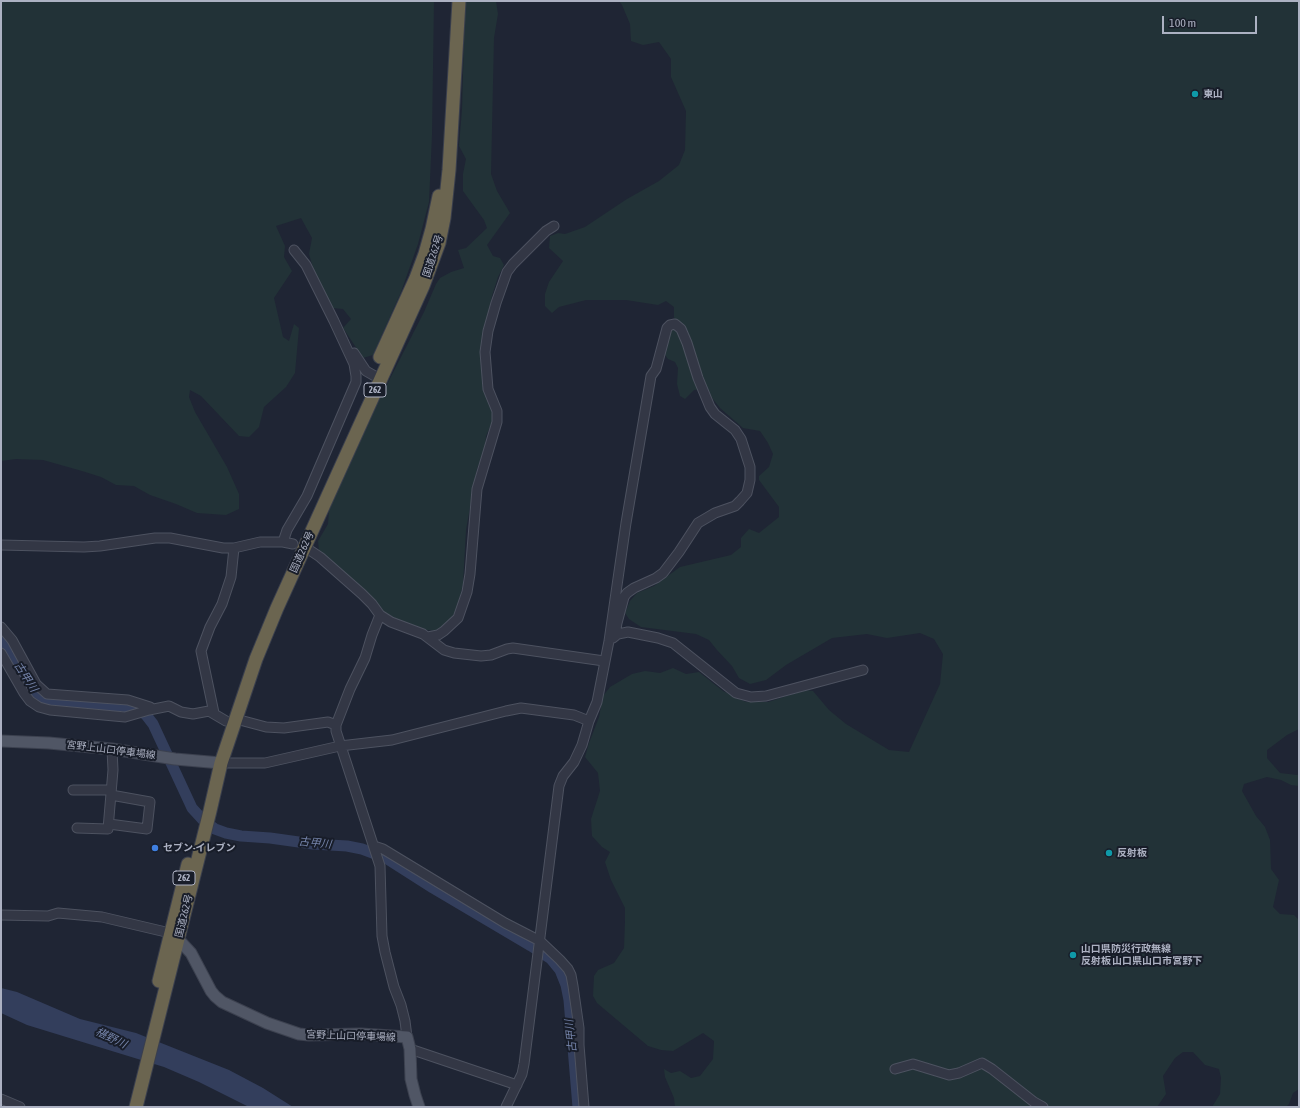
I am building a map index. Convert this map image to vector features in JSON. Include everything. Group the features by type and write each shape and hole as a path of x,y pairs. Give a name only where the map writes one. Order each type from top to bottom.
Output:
{"highway":[{"name":"国道262号","path":"376,377 416,278 432,229 442,168 451,1"},
{"name":"国道262号","path":"136,1107 154,1018 174,936 217,763 231,720 248,656 270,604 376,377 423,286 439,243 450,170 459,1"},
{"name":"国道262号","path":"128,1107 154,1018"}],"main road":[{"name":"宮野上山口停車場線","path":"1,740 112,748 175,759 217,763"},
{"name":"宮野上山口停車場線","path":"174,936 191,953 215,996 222,1002 267,1023 298,1034 361,1034 407,1037 410,1049 411,1079 419,1107"}],"street":[{"path":"428,637 438,635 458,618 467,592 470,574 477,489 497,422 497,411 488,389 486,352 488,330 496,303 507,272 513,264 546,231 554,226"},
{"path":"1,545 84,547 155,538 170,538 189,541 210,547 223,548 234,548 260,542 288,543 287,530 307,496 356,382 354,364 349,352 306,265 294,250"},
{"path":"506,1107 522,1074 524,1064 559,786 563,776 574,762 582,745 589,721 597,702 609,641 626,523 651,376 656,369 667,328 670,325 675,324 681,328 688,342 698,378 710,407 735,430 742,440 750,467 750,480 747,493 735,506 715,513 698,523 674,558 656,578 634,588 627,593 624,598 617,623 616,629 618,634"},
{"path":"349,352 353,352 366,371 376,377"},
{"path":"214,713 201,651 210,627 222,604 231,577 234,548"},
{"path":"311,550 362,594 372,604 380,616 428,637 444,650 454,653 481,656 491,655 513,648 604,661"},
{"path":"380,616 365,658 350,689 336,725 340,746 380,866 383,941 394,987 401,1004 407,1037"},
{"path":"1,627 15,646 36,684 47,694 128,700 150,707 151,709"},
{"path":"609,641 618,634 628,632 658,638 673,643 736,692 750,698 778,693 863,670"},
{"path":"1,653 30,701 39,707 50,710 125,717 151,709 169,706 180,712 193,714 209,711 231,720 266,727 284,728 328,722 336,725"},
{"path":"217,763 265,763 340,746 392,740 506,710 521,708 574,715 589,721"},
{"path":"77,828 108,829 113,770 112,748"},
{"path":"73,790 111,792 150,802 147,829 109,824"},
{"path":"374,847 383,849 540,942 560,960 571,975 579,1028 584,1107"},
{"path":"1,915 48,916 58,913 102,917 174,936"},
{"path":"410,1049 517,1085"},
{"path":"895,1069 913,1064 949,1075 959,1073 982,1063 992,1068 1034,1102 1043,1107"},
{"path":"1,1099 20,1107"}],"shaded area":[{"path":"1,1 434,1 432,135 429,202 418,244 401,292 373,355 363,358 343,328 351,319 343,309 332,308 315,275 309,254 312,238 301,218 276,226 285,246 284,257 292,271 274,298 283,337 289,341 294,324 299,328 295,373 286,387 264,407 259,427 249,437 239,436 201,396 190,390 189,397 195,412 227,467 239,494 239,509 226,515 197,513 150,495 134,486 116,485 101,477 43,460 16,459 1,461"},
{"path":"465,1 496,1 498,14 494,38 491,174 497,191 510,213 487,245 493,256 500,258 504,265 498,277 492,296 484,333 494,418 486,436 485,447 477,469 466,530 463,584 457,609 449,622 436,631 419,629 390,616 379,608 369,595 319,551 318,541 328,524 329,510 352,456 424,312 436,284 440,278 451,272 464,268 458,250 466,248 487,228 484,220 463,191 463,174 466,159 459,146 462,109"},
{"path":"619,1 1299,1 1299,729 1287,735 1267,750 1267,758 1280,773 1299,774 1299,786 1291,785 1281,780 1267,777 1244,784 1242,791 1256,816 1265,827 1270,840 1271,869 1279,880 1273,907 1280,914 1294,915 1299,920 1299,1089 1293,1093 1289,1104 1286,1107 1212,1107 1220,1094 1221,1078 1219,1069 1205,1065 1193,1052 1183,1052 1175,1058 1163,1076 1166,1094 1157,1107 675,1107 674,1098 665,1077 664,1069 671,1073 680,1071 691,1078 700,1076 713,1059 714,1041 703,1033 673,1051 661,1050 648,1046 597,1003 593,996 594,976 598,970 614,963 624,948 625,908 611,880 605,862 610,852 602,847 592,836 591,819 600,791 598,773 585,757 599,717 603,696 610,687 632,674 645,671 660,673 673,668 686,674 699,672 723,691 746,702 768,702 806,690 813,691 829,710 846,724 889,750 909,752 940,684 943,654 934,639 920,633 887,638 867,634 832,638 786,665 766,680 750,684 739,678 732,666 709,640 696,634 641,627 629,619 625,613 630,601 637,593 654,586 680,567 731,555 741,547 741,538 749,529 759,533 779,517 779,507 759,480 759,476 769,467 773,454 760,431 743,428 720,408 705,389 694,390 685,399 680,396 677,384 678,368 675,362 668,359 665,355 669,332 675,320 674,307 666,301 658,305 626,300 586,300 559,307 552,313 545,306 545,294 549,282 563,261 549,248 550,236 558,233 565,234 585,227 627,199 659,181 679,165 685,150 686,111 671,77 671,59 659,42 643,45 631,41 630,24"}],"water":[{"name":"椹野川","path":"1,988 17,992 80,1019 136,1033 229,1070 263,1088 293,1107 249,1107 199,1082 164,1067 27,1025 1,1013"}],"waterway":[{"name":"古甲川","path":"1,637 33,691 42,700 55,705 123,706 137,709 146,715 153,724 192,808 203,820 215,829 241,836 270,838 313,844 347,846 362,849 386,858 551,959 560,970 566,985 569,1000 578,1107"}],"place":[{"name":"東山","path":"1195,94"},
{"name":"セブン-イレブン","path":"155,848"},
{"name":"反射板","path":"1109,853"},
{"name":"山口県防災行政無線 反射板 山口県山口市宮野下","path":"1073,955"}]}
